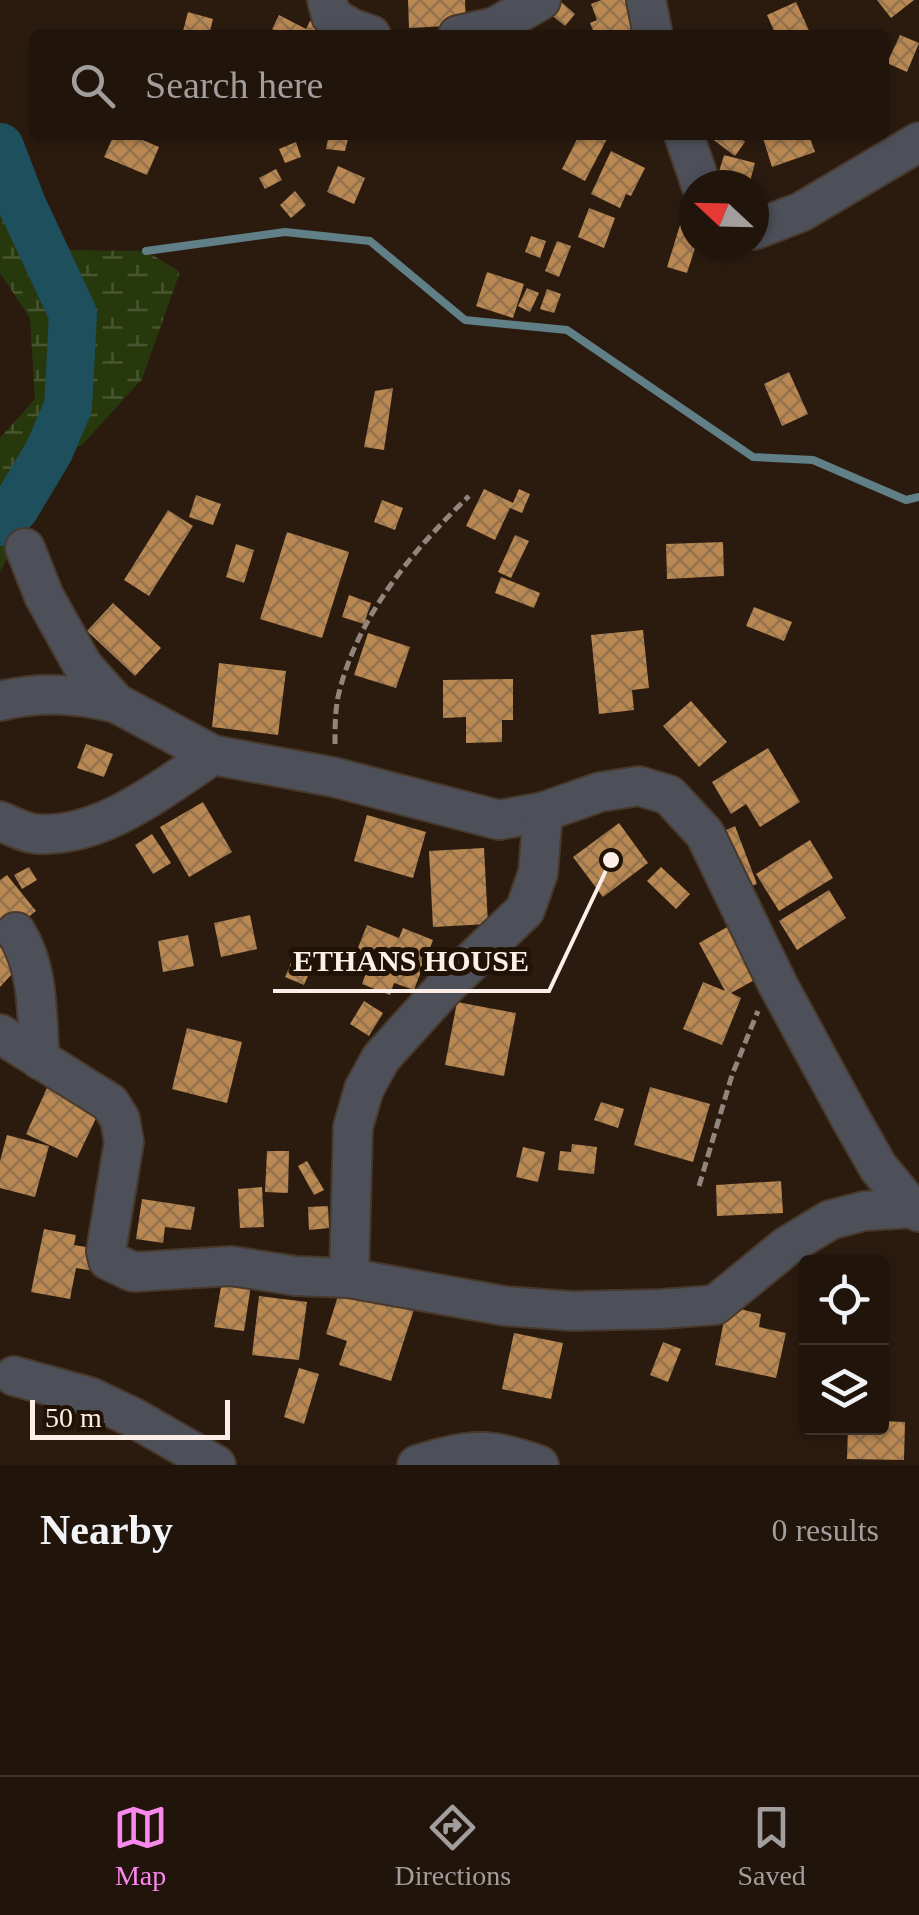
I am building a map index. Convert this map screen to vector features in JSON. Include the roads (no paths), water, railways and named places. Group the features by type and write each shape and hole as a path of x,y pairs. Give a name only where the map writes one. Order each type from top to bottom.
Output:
{"street":[{"path":"327,0 331,16 357,30"},
{"path":"482,30 496,27 542,0"},
{"path":"646,0 652,30"},
{"path":"686,140 696,170"},
{"path":"769,224 801,212 919,142"},
{"path":"25,548 44,596 84,666 116,704"},
{"path":"0,700 24,695 73,694 116,704 213,755 333,777 500,820 543,812 600,792 640,786 669,796 705,834 778,985 878,1167 915,1210"},
{"path":"0,821 35,834 85,830 213,755"},
{"path":"349,1278 352,1126 364,1090 381,1058 524,910 538,873 543,812"},
{"path":"16,932 30,953 34,974 40,1060"},
{"path":"0,1034 110,1103 120,1119 124,1142 108,1235 108,1260 133,1272 231,1266 296,1276 349,1278 522,1308 715,1305 787,1246 830,1220 864,1211 915,1210"},
{"path":"14,1376 90,1397 216,1465"},
{"path":"417,1465 454,1452 500,1451 540,1465"}],"waterway":[{"path":"0,147 73,314 68,407 49,451 15,508 0,522"},
{"path":"146,251 285,232 370,241 465,320 567,330 753,457 813,460 906,500 919,497"}],"place":[{"name":"ETHANS HOUSE","path":"611,860"}]}
